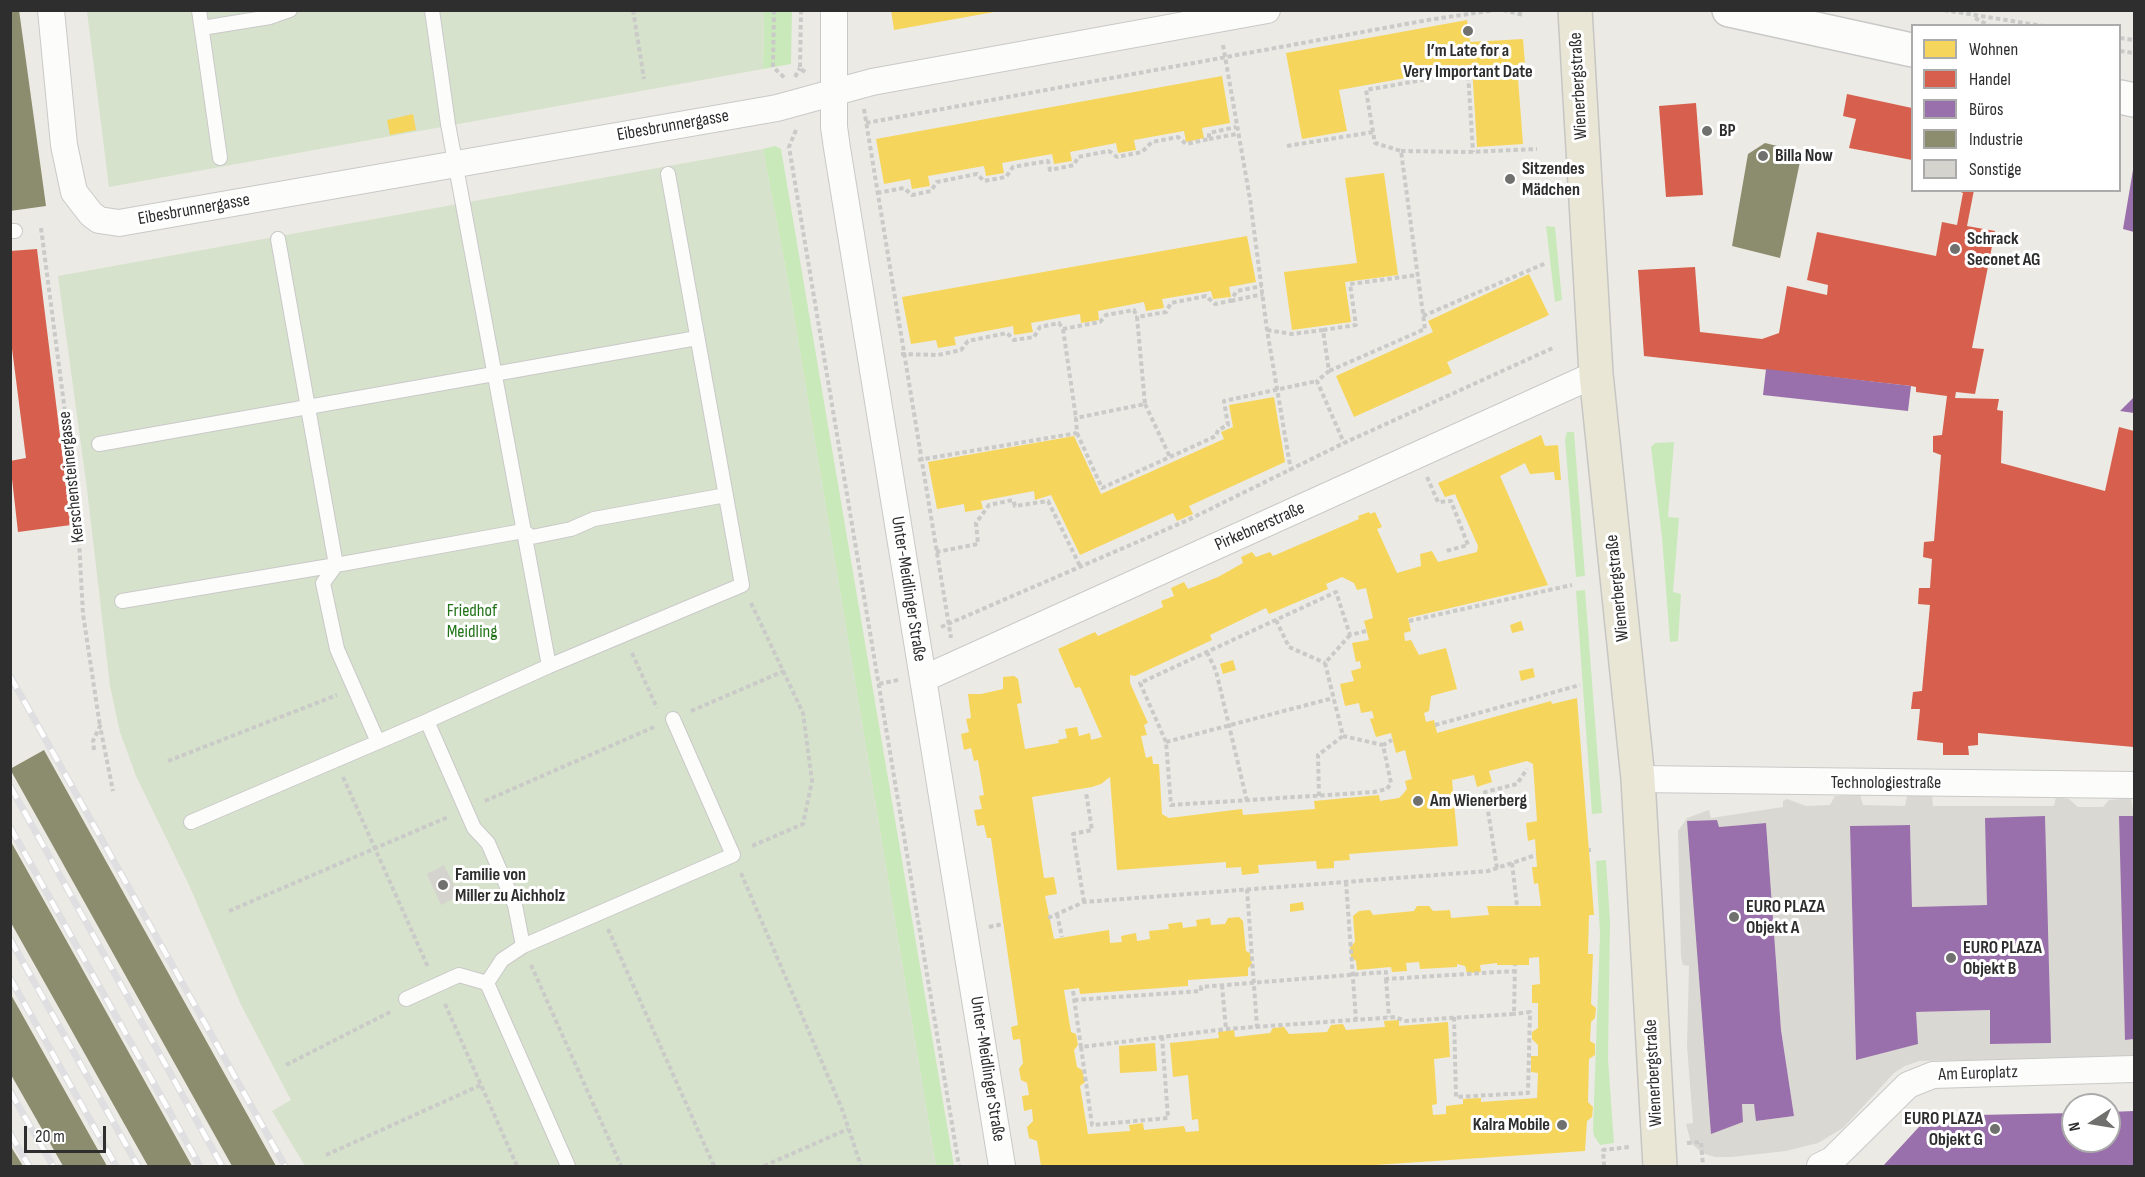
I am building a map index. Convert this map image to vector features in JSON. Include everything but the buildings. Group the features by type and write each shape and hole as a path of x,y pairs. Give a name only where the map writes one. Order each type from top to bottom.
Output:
{"main road":[{"name":"Wienerbergstraße","path":"1575,10 1596,374 1638,779 1660,1167"}],"street":[{"name":"Eibesbrunnergasse","path":"51,10 68,173 82,205 99,220 119,223 455,165 793,94 834,93 872,82 1267,10"},
{"name":"Unter-Meidlinger Straße","path":"834,10 834,127 844,196 1002,1167"},
{"path":"1729,10 1911,50"},
{"name":"Pirkebnerstraße","path":"923,679 1596,374"},
{"name":"Technologiestraße","path":"1638,779 2134,785"},
{"name":"Am Europlatz","path":"1820,1167 1832,1160 1908,1085 1933,1075 2134,1069"}],"lane":[{"path":"199,10 220,158"},
{"path":"202,28 270,17 290,10"},
{"path":"432,10 455,165 549,666"},
{"path":"191,822 741,585 668,174"},
{"path":"278,239 336,565 323,583 336,649 352,689 378,742"},
{"path":"99,444 697,338"},
{"path":"122,600 523,531 532,537 572,529 594,519 726,495"},
{"path":"427,721 465,810 474,828 488,843 515,905 523,946"},
{"path":"487,983 502,960 523,946 733,855 669,721"},
{"path":"406,999 459,975 487,983"},
{"path":"487,983 568,1167"}],"path":[{"path":"633,10 644,79"},
{"path":"774,10 773,67 793,94 798,126 789,147 959,1167"},
{"path":"1495,10 1428,20 866,123 948,624 1081,567 1555,347"},
{"path":"1503,10 1524,15"},
{"path":"1944,10 1972,17 2027,24"},
{"path":"1972,17 1986,24"},
{"path":"1225,58 1291,471"},
{"path":"1473,152 1468,72 1365,90 1375,143 1401,150 1473,152 1537,149"},
{"path":"1209,139 1209,133 1236,127"},
{"path":"1287,146 1373,132"},
{"path":"844,196 904,188 912,195 931,191 937,182 977,174 984,181 1006,177 1013,167 1048,161 1050,170 1074,165 1078,157 1109,151 1117,157 1142,152 1152,142 1178,137 1186,144 1237,134"},
{"path":"870,354 938,355 961,350 968,341 1007,333 1014,340 1034,337 1040,327 1059,323 1063,329 1077,434 1102,488 1216,436 1218,430 1228,425 1224,401 1317,381 1329,371 1425,329 1401,150"},
{"name":"Kerschensteinergasse","path":"41,228 77,504 83,614 100,726 113,791"},
{"path":"1423,316 1546,263"},
{"path":"1267,330 1292,334 1356,325 1350,284 1418,275"},
{"path":"1230,301 1237,291 1262,286"},
{"path":"1137,317 1166,312 1171,303 1206,296 1215,304 1263,294"},
{"path":"1063,329 1100,322 1106,315 1134,310 1137,317 1145,404 1170,458"},
{"path":"1323,330 1329,371"},
{"path":"1317,381 1344,443"},
{"path":"1076,418 1145,404"},
{"path":"888,465 1077,434"},
{"path":"1418,455 1438,502 1450,501 1468,545 1446,551"},
{"path":"903,558 978,544 976,523 989,505 1013,500 1015,506 1048,501 1081,567"},
{"path":"741,585 803,713 812,781 802,824 733,855 848,1129 861,1167"},
{"path":"1409,621 1572,585"},
{"path":"1350,635 1336,592 1140,683 1166,742 1171,805 1387,789 1391,783 1383,745"},
{"path":"1276,620 1289,647 1325,663"},
{"path":"1325,663 1350,635 1366,631"},
{"path":"624,635 669,721"},
{"path":"1207,652 1216,671 1247,801"},
{"path":"1325,663 1343,735"},
{"path":"229,911 784,671"},
{"path":"1436,725 1580,685"},
{"path":"168,761 352,689"},
{"path":"1166,742 1333,698"},
{"path":"94,750 93,741 100,726"},
{"path":"1343,735 1383,745 1392,740"},
{"path":"1319,795 1318,755 1343,735"},
{"path":"335,760 517,1167"},
{"path":"1497,868 1485,792 1517,784 1527,769"},
{"path":"1084,902 1073,834 1092,830 1086,792"},
{"path":"1048,918 1084,902 1488,871 1536,855"},
{"path":"1512,863 1517,906"},
{"path":"1346,882 1356,1020"},
{"path":"1247,889 1257,1027"},
{"path":"601,913 714,1167"},
{"path":"1057,914 1062,937"},
{"path":"523,946 621,1167"},
{"path":"1514,1014 1515,965"},
{"path":"1386,980 1515,971"},
{"path":"1074,1000 1201,991 1201,987 1386,972 1389,1017"},
{"path":"1222,985 1226,1029"},
{"path":"1073,991 1092,1125 1168,1118 1162,1035"},
{"path":"286,1065 396,1009 406,999"},
{"path":"1082,1047 1162,1035 1226,1029 1389,1017 1396,1017 1404,1021 1454,1017 1514,1014 1530,1012 1528,1093 1456,1097 1454,1017"},
{"path":"326,1155 481,1085"},
{"path":"764,1167 848,1129"}],"green space":[{"path":"87,11 764,11 763,69 109,187"},
{"path":"764,11 792,11 791,64 763,69"},
{"path":"775,146 781,149 954,1166 936,1166 790,292 763,149"},
{"name":"Friedhof Meidling","path":"763,149 790,292 936,1166 305,1166 272,1111 291,1100 241,1005 189,885 136,776 120,732 110,686 87,489 58,276"},
{"path":"1546,226 1555,227 1562,300 1555,302"},
{"path":"1567,432 1574,432 1585,576 1576,577 1565,439"},
{"path":"1674,442 1668,517 1679,518 1673,592 1681,594 1678,641 1670,642 1662,537 1651,447 1655,443"},
{"path":"1585,590 1602,813 1592,814 1576,591"},
{"path":"1606,860 1610,921 1608,1059 1614,1143 1600,1145 1593,1130 1600,934 1596,861"}],"shaded area":[{"path":"1860,795 1863,805 1905,806 1907,796 1932,796 1933,806 2054,806 2056,797 2069,799 2078,807 2103,807 2109,800 2131,798 2134,816 2120,816 2126,1040 2134,1039 2134,1057 1919,1061 1894,1073 1843,1128 1818,1143 1786,1151 1732,1157 1715,1157 1702,1153 1691,1143 1686,1124 1693,1123 1687,1046 1689,966 1683,965 1681,957 1678,831 1687,818 1709,810 1711,818 1783,807 1783,801 1787,799 1806,806 1830,805 1835,796","holes":["1717,820 1719,827 1766,823 1781,1030 1794,1116 1757,1121 1754,1104 1742,1104 1743,1122 1712,1133 1688,821","1910,825 1912,907 1987,905 2051,1043 1990,1044 1990,1010 1916,1012 1856,1059 1850,826"]}],"railway":[{"path":"10,676 285,1166"},
{"path":"10,786 222,1166"},
{"path":"10,827 200,1166"},
{"path":"10,939 138,1166"},
{"path":"10,978 116,1166"},
{"path":"10,1091 53,1166"},
{"path":"10,1133 29,1166"}],"place":[{"name":"I’m Late for a Very Important Date","path":"1468,31"},
{"name":"BP","path":"1707,131"},
{"name":"Billa Now","path":"1763,156"},
{"name":"Sitzendes Mädchen","path":"1510,179"},
{"name":"Schrack Seconet AG","path":"1955,249"},
{"name":"Am Wienerberg","path":"1418,801"},
{"name":"Familie von Miller zu Aichholz","path":"443,885"},
{"name":"EURO PLAZA Objekt A","path":"1734,917"},
{"name":"EURO PLAZA Objekt B","path":"1951,958"},
{"name":"Kalra Mobile","path":"1562,1125"},
{"name":"EURO PLAZA Objekt G","path":"1995,1129"}]}
